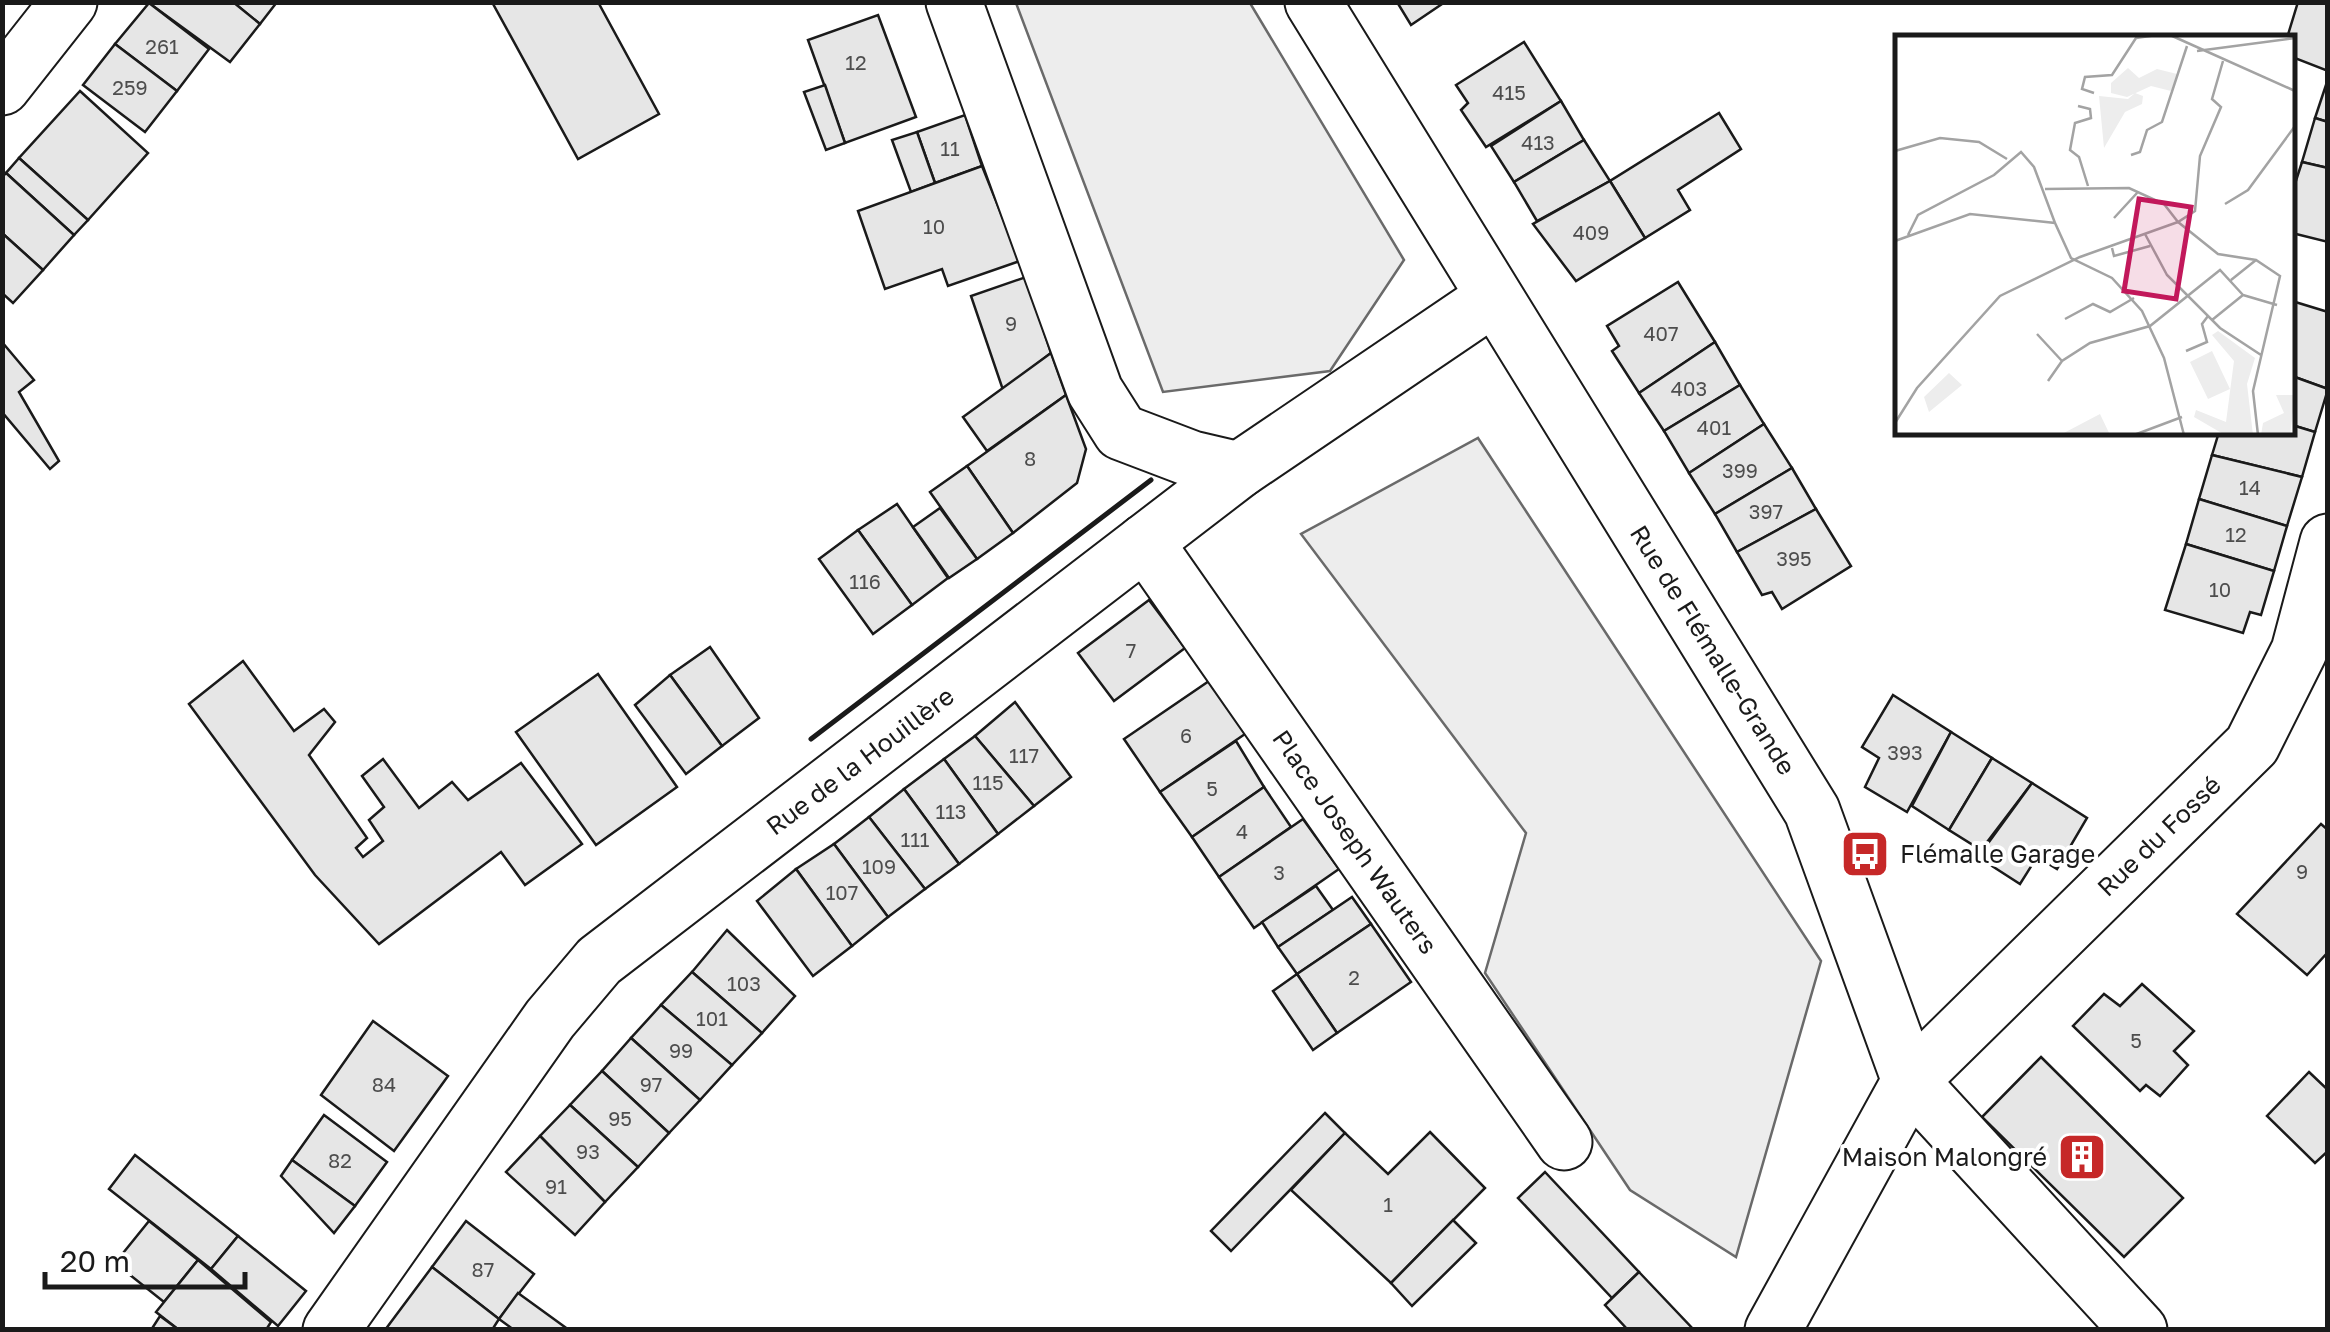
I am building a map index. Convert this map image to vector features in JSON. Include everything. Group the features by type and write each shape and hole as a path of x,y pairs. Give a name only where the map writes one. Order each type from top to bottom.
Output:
{"street":[{"path":"2,86 69,2"},
{"path":"954,2 1095,391 1121,432 1192,459 1239,470"},
{"name":"Rue de Flémalle-Grande","path":"1313,2 1812,811 1910,1081"},
{"name":"Rue de la Houillère","path":"332,1330 550,1018 598,961 1239,470 1493,298"},
{"name":"Place Joseph Wauters","path":"1145,542 1564,1142"},
{"name":"Rue du Fossé","path":"1910,1081 2252,746 2299,652 2328,542"},
{"path":"1773,1330 1910,1081 2138,1330"}],"shaded area":[{"path":"1016,3 1250,3 1404,260 1330,371 1163,392"},
{"path":"1478,438 1821,961 1736,1257 1630,1190 1485,973 1526,833 1301,534"}],"building":[{"path":"233,2 277,2 260,24"},
{"path":"233,2 260,24 230,62 149,3"},
{"path":"492,2 598,2 659,114 578,159"},
{"path":"1397,2 1445,2 1411,25"},
{"path":"2298,2 2328,2 2328,71 2295,58 2295,35 2288,35"},
{"path":"149,3 209,49 177,91 115,44"},
{"path":"878,15 916,117 845,143 808,40"},
{"path":"1524,42 1561,101 1486,147 1461,110 1468,103 1456,85"},
{"path":"115,44 177,91 145,132 83,85"},
{"path":"2328,79 2328,122 2315,118"},
{"path":"825,85 845,143 826,150 804,92"},
{"path":"80,91 148,153 88,220 19,158"},
{"path":"1561,101 1584,140 1514,182 1491,146"},
{"path":"1719,113 1741,149 1678,190 1690,210 1645,238 1610,181"},
{"path":"965,115 982,166 935,183 917,132"},
{"path":"2315,118 2328,122 2328,168 2302,162"},
{"path":"917,132 935,183 911,192 892,140"},
{"path":"1584,140 1610,181 1537,221 1514,182"},
{"path":"19,158 88,220 74,235 6,173"},
{"path":"2302,162 2328,168 2328,242 2295,234 2295,184"},
{"path":"982,166 1020,261 948,286 942,269 885,289 858,211"},
{"path":"6,173 74,235 43,270 2,233 2,177"},
{"path":"1610,181 1645,238 1576,281 1533,224"},
{"path":"2,233 43,270 13,303 2,293"},
{"path":"1026,277 1051,353 1003,390 971,296"},
{"path":"1678,282 1715,342 1639,393 1612,351 1619,346 1607,326"},
{"path":"2295,302 2328,312 2328,389 2295,377"},
{"path":"2,342 34,380 19,392 59,461 50,469 2,412"},
{"path":"1715,342 1740,385 1664,431 1639,393"},
{"path":"1051,353 1066,395 987,451 963,417"},
{"path":"2295,377 2328,389 2315,432 2295,426"},
{"path":"1740,385 1764,424 1689,473 1664,431"},
{"path":"1066,395 1086,449 1077,483 1013,533 967,466"},
{"path":"1764,424 1792,468 1715,514 1689,473"},
{"path":"2295,426 2315,432 2302,477 2212,455 2218,435 2295,435"},
{"path":"2212,455 2302,477 2287,526 2199,499"},
{"path":"967,466 1013,533 977,559 930,492"},
{"path":"1792,468 1816,509 1737,552 1715,514"},
{"path":"2199,499 2287,526 2274,571 2186,544"},
{"path":"897,504 948,578 912,605 858,530"},
{"path":"940,508 977,559 949,578 913,527"},
{"path":"1816,509 1851,566 1782,609 1772,592 1762,595 1737,552"},
{"path":"858,530 912,605 873,634 819,559"},
{"path":"2186,544 2274,571 2261,615 2250,612 2243,633 2165,610"},
{"path":"1149,600 1185,648 1114,701 1078,653"},
{"path":"710,647 759,718 722,746 670,675"},
{"path":"243,661 294,731 324,709 335,722 309,755 367,838 356,848 363,857 383,841 369,820 384,807 362,776 383,759 419,808 452,782 468,800 521,763 582,844 525,885 501,852 379,944 315,875 189,704"},
{"path":"598,674 677,787 596,845 516,732"},
{"path":"670,675 722,746 686,774 635,705"},
{"path":"1212,679 1248,732 1160,792 1124,739"},
{"path":"1893,695 1951,732 1907,812 1865,787 1879,758 1862,747"},
{"path":"1015,702 1071,777 1034,806 975,736"},
{"path":"1951,732 1992,758 1949,830 1912,806"},
{"path":"975,736 1034,806 998,834 944,759"},
{"path":"1236,741 1264,787 1192,837 1160,792"},
{"path":"1992,758 2032,783 1981,850 1949,830"},
{"path":"944,759 998,834 959,864 904,789"},
{"path":"2032,783 2087,818 2057,869 2037,857 2020,884 1978,857"},
{"path":"1264,787 1291,827 1219,877 1192,837"},
{"path":"904,789 959,864 925,889 869,817"},
{"path":"869,817 925,889 888,917 834,844"},
{"path":"1303,819 1339,869 1254,928 1219,877"},
{"path":"2321,824 2328,830 2328,952 2307,975 2237,914"},
{"path":"834,844 888,917 852,946 796,869"},
{"path":"796,869 852,946 813,976 757,901"},
{"path":"1316,886 1333,910 1278,947 1262,922"},
{"path":"1352,897 1371,924 1297,974 1278,947"},
{"path":"1371,924 1411,982 1337,1033 1297,974"},
{"path":"727,930 795,996 762,1033 692,972"},
{"path":"692,972 762,1033 732,1065 661,1005"},
{"path":"1297,974 1337,1033 1313,1050 1273,991"},
{"path":"2142,984 2194,1031 2174,1051 2188,1065 2160,1096 2146,1085 2140,1091 2073,1026 2104,994 2120,1006"},
{"path":"661,1005 732,1065 700,1100 631,1038"},
{"path":"373,1021 448,1076 394,1151 321,1095"},
{"path":"631,1038 700,1100 669,1133 602,1071"},
{"name":"Maison Malongré","path":"2041,1057 2183,1198 2124,1257 1982,1117"},
{"path":"602,1071 669,1133 638,1167 570,1105"},
{"path":"2309,1072 2328,1090 2328,1151 2315,1163 2267,1116"},
{"path":"570,1105 638,1167 605,1202 540,1136"},
{"path":"1325,1113 1345,1133 1231,1251 1211,1231"},
{"path":"324,1115 387,1162 355,1206 292,1160"},
{"path":"1430,1132 1485,1188 1391,1283 1291,1190 1345,1133 1388,1174"},
{"path":"540,1136 605,1202 575,1235 506,1172"},
{"path":"135,1155 238,1236 211,1269 109,1189"},
{"path":"292,1160 355,1206 334,1233 281,1176"},
{"path":"1545,1172 1639,1272 1612,1298 1518,1198"},
{"path":"1453,1220 1476,1243 1412,1306 1391,1283"},
{"path":"149,1221 198,1260 164,1302 115,1263"},
{"path":"466,1221 534,1274 499,1319 432,1267"},
{"path":"238,1236 306,1291 278,1326 211,1269"},
{"path":"198,1260 271,1322 266,1330 179,1330 156,1312"},
{"path":"432,1267 499,1319 492,1330 385,1330"},
{"path":"1639,1272 1694,1330 1628,1330 1605,1305"},
{"path":"518,1293 569,1330 514,1330 499,1319"},
{"path":"160,1316 179,1330 151,1330"}],"wall":[{"path":"811,739 1151,480"}],"place":[{"name":"Flémalle Garage","path":"1865,854"},
{"name":"Maison Malongré","path":"2082,1157"}]}
